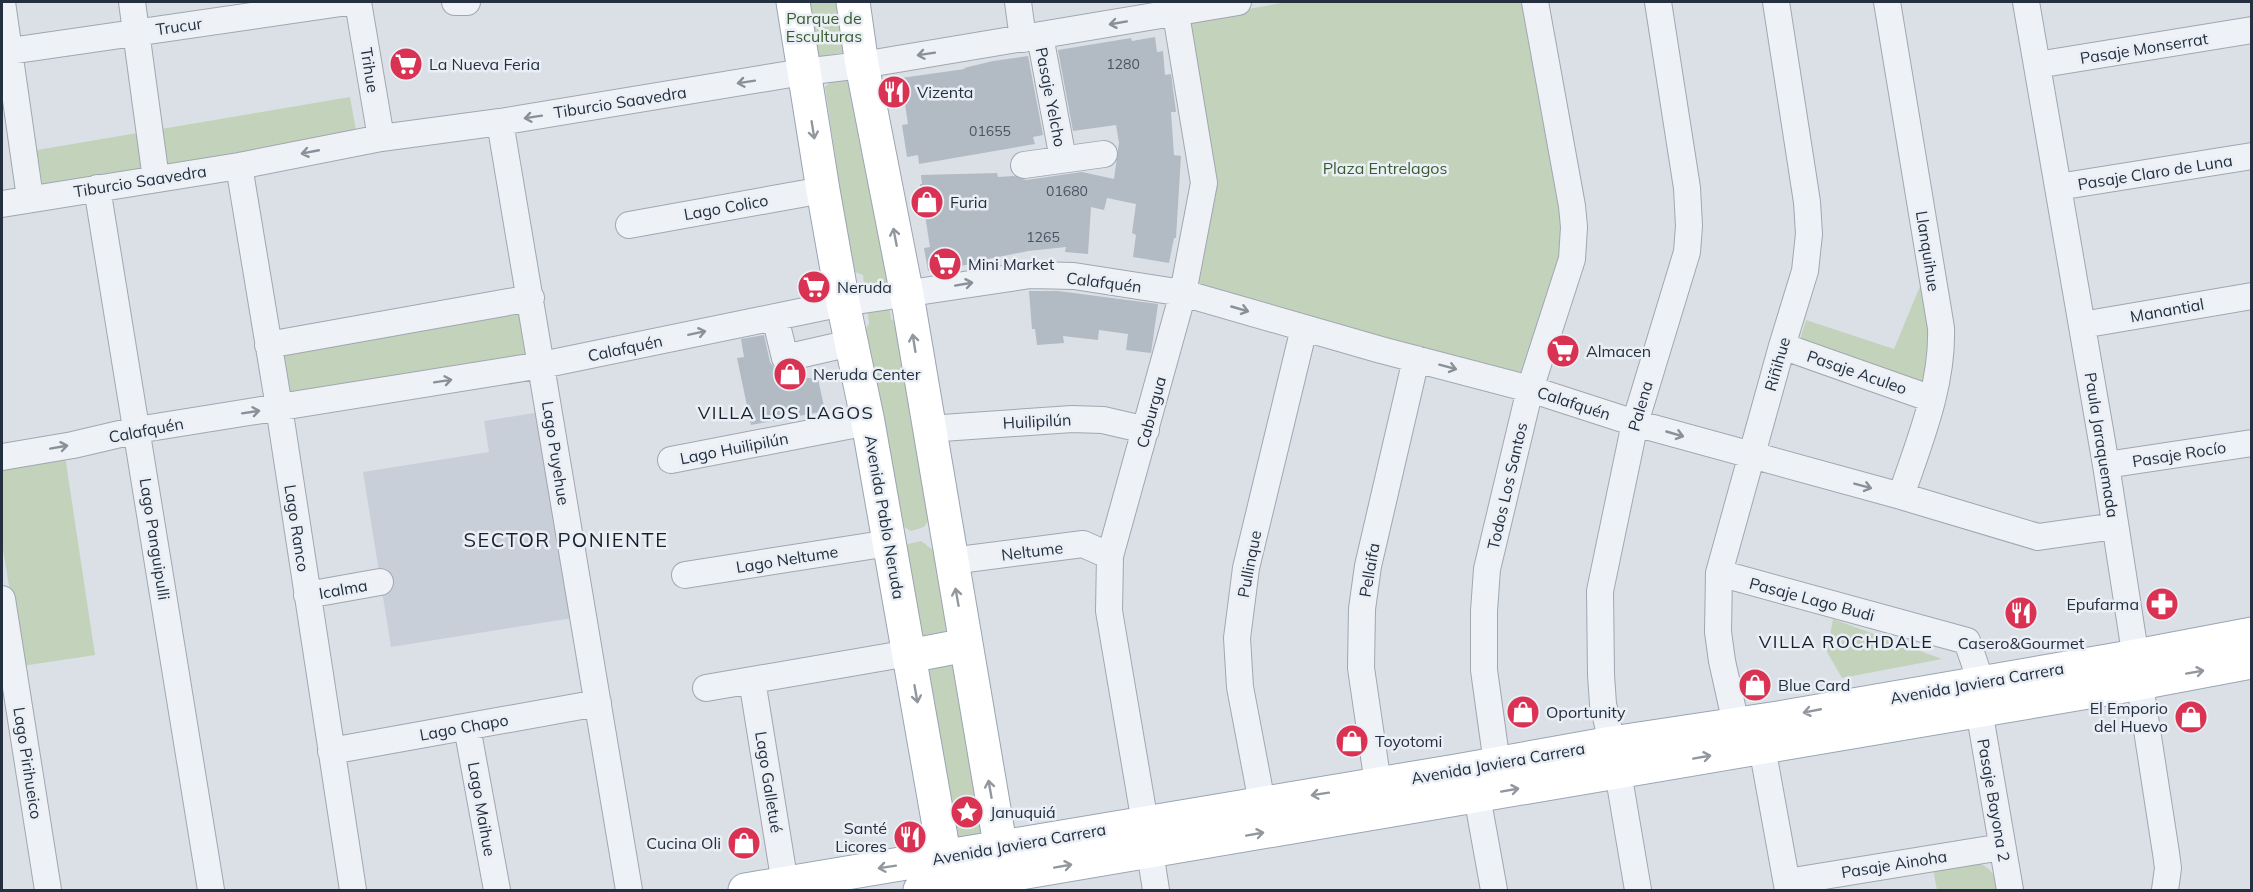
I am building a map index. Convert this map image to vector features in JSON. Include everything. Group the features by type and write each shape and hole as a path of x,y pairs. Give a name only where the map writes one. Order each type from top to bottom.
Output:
{"main road":[{"name":"Avenida Pablo Neruda","path":"793,2 843,303 868,422 909,655 941,881"},
{"path":"853,2 862,65 907,294 1004,871"},
{"name":"Avenida Javiera Carrera","path":"2138,670 2252,634"},
{"path":"909,655 956,647 962,649 967,655"},
{"name":"Avenida Javiera Carrera","path":"745,891 785,884 941,881 1004,871 1262,803 1497,764 1623,751 1762,747 1980,696 2138,670 2252,662"},
{"name":"Avenida Javiera Carrera","path":"1152,832 1477,796 1623,751 1736,724 1949,687 1980,696"},
{"path":"1762,747 1778,718"},
{"path":"1456,771 1477,796"}],"street":[{"path":"2,2 8,68 30,198"},
{"path":"132,2 156,179"},
{"name":"Trucur","path":"8,68 137,32 348,2"},
{"name":"Trihue","path":"358,2 381,138"},
{"path":"455,2 467,2"},
{"name":"Pasaje Yelcho","path":"1018,2 1031,37 1063,159"},
{"name":"Tiburcio Saavedra","path":"2,204 239,166 381,138 500,122 1031,37 1175,7 1238,2"},
{"name":"Todos Los Santos","path":"1497,764 1484,670 1487,569 1530,389 1572,259 1574,227 1535,2"},
{"name":"Palena","path":"1638,891 1623,751 1603,704 1600,591 1635,423 1687,252 1689,232 1687,188 1658,2"},
{"name":"Riñihue","path":"1736,724 1719,642 1717,602 1719,573 1805,271 1808,250 1809,218 1776,2"},
{"name":"Llanquihue","path":"1887,2 1941,328 1941,361 1932,399 1901,496"},
{"name":"Paula Jaraquemada","path":"2026,2 2106,465 2167,860 2165,891"},
{"name":"Caburgua","path":"1156,891 1152,832 1109,611 1110,556 1184,293 1204,183 1175,7"},
{"name":"Pasaje Monserrat","path":"2037,65 2252,30"},
{"name":"Lago Puyehue","path":"500,122 629,891"},
{"name":"Pasaje Yelcho","path":"1024,165 1104,154"},
{"name":"Pasaje Claro de Luna","path":"2058,187 2252,156"},
{"name":"Lago Ranco","path":"239,166 279,407 352,891"},
{"name":"Lago Panguipulli","path":"98,188 211,891"},
{"name":"Lago Colico","path":"629,225 823,190"},
{"name":"Calafquén","path":"2,457 73,445 137,430 542,365 843,303 1029,275 1074,276 1184,293 1530,389 1635,423 1901,496 2038,537 2115,525"},
{"name":"Manantial","path":"2082,325 2252,296"},
{"path":"268,345 531,298"},
{"path":"775,317 785,358 851,343"},
{"name":"Pullinque","path":"1262,803 1240,687 1237,638 1246,568 1304,328"},
{"name":"Pasaje Aculeo","path":"1782,346 1932,399"},
{"name":"Pellaifa","path":"1378,784 1361,668 1362,609 1368,566 1416,359"},
{"name":"Huilipilún","path":"928,429 1072,419 1103,420 1146,430"},
{"name":"Lago Huilipilún","path":"671,460 868,422"},
{"name":"Pasaje Rocío","path":"2106,465 2252,443"},
{"name":"Lago Neltume","path":"684,575 889,543"},
{"name":"Neltume","path":"951,561 1083,544 1110,556"},
{"name":"Pasaje Lago Budi","path":"1719,573 1967,641 1980,696"},
{"name":"Icalma","path":"307,596 380,582"},
{"name":"Lago Pirihueico","path":"2,599 6,659 48,891"},
{"path":"706,688 909,655"},
{"name":"Lago Galletué","path":"752,680 785,884"},
{"name":"Pasaje Bayona 2","path":"1980,696 2010,891"},
{"name":"Lago Chapo","path":"331,751 598,703"},
{"name":"Lago Maihue","path":"467,727 497,891"},
{"path":"1762,747 1788,886"},
{"path":"1477,796 1494,891"},
{"name":"Pasaje Ainoha","path":"1788,886 2002,847"}],"shaded area":[{"path":"540,412 573,618 391,647 363,472 489,452 484,421"}],"green space":[{"name":"Parque de Esculturas","path":"801,2 838,2 846,52 810,58"},
{"name":"Plaza Entrelagos","path":"1287,2 1525,2 1566,223 1564,260 1524,378 1194,286 1187,20"},
{"path":"834,78 855,80 892,262 886,277 891,319 900,326 932,516 924,527 911,531 899,524 865,331 869,323 863,275 852,271 825,87"},
{"path":"350,97 357,136 43,189 37,150"},
{"path":"1923,279 1939,356 1928,386 1800,339 1806,320 1894,349"},
{"path":"524,304 532,356 288,399 276,347"},
{"path":"65,456 95,655 22,666 2,543 2,467"},
{"path":"921,541 940,555 982,834 959,844 903,551 908,544"},
{"path":"1833,619 1942,659 1842,678 1827,652"},
{"path":"1976,862 1992,872 1999,890 1937,890 1933,869"}],"building":[{"path":"1155,37 1157,52 1163,51 1165,75 1171,74 1176,112 1171,112 1174,155 1181,156 1176,238 1174,238 1169,263 1133,257 1136,235 1132,233 1136,204 1107,198 1104,210 1091,207 1088,254 1065,252 1066,247 1028,251 978,261 978,263 928,271 924,248 930,247 920,184 922,184 921,175 997,173 998,177 1014,176 1026,180 1082,172 1114,179 1119,143 1116,125 1073,131 1058,50 1131,38 1132,41"},
{"path":"1028,56 1043,135 1033,137 1035,144 919,164 918,155 907,157 902,125 908,124 901,78 965,69 993,61"},
{"path":"1029,291 1058,291 1158,304 1151,353 1126,350 1128,334 1099,330 1098,340 1063,336 1064,343 1037,345 1035,329 1032,329"},
{"path":"764,335 770,362 779,375 818,379 825,411 751,425 737,358 744,357 741,339"}],"place":[{"name":"La Nueva Feria","path":"406,64"},
{"name":"Vizenta","path":"894,92"},
{"name":"Furia","path":"927,202"},
{"name":"Mini Market","path":"945,264"},
{"name":"Neruda","path":"814,287"},
{"name":"Almacen","path":"1563,351"},
{"name":"Neruda Center","path":"790,374"},
{"name":"Epufarma","path":"2162,604"},
{"name":"Casero&Gourmet","path":"2021,613"},
{"name":"Blue Card","path":"1755,685"},
{"name":"Oportunity","path":"1523,712"},
{"name":"El Emporio del Huevo","path":"2191,717"},
{"name":"Toyotomi","path":"1352,741"},
{"name":"Januquiá","path":"967,812"},
{"name":"Santé Licores","path":"910,837"},
{"name":"Cucina Oli","path":"744,843"}],"district":[{"name":"VILLA LOS LAGOS","path":"786,413"},
{"name":"SECTOR PONIENTE","path":"566,540"},
{"name":"VILLA ROCHDALE","path":"1846,642"}]}
